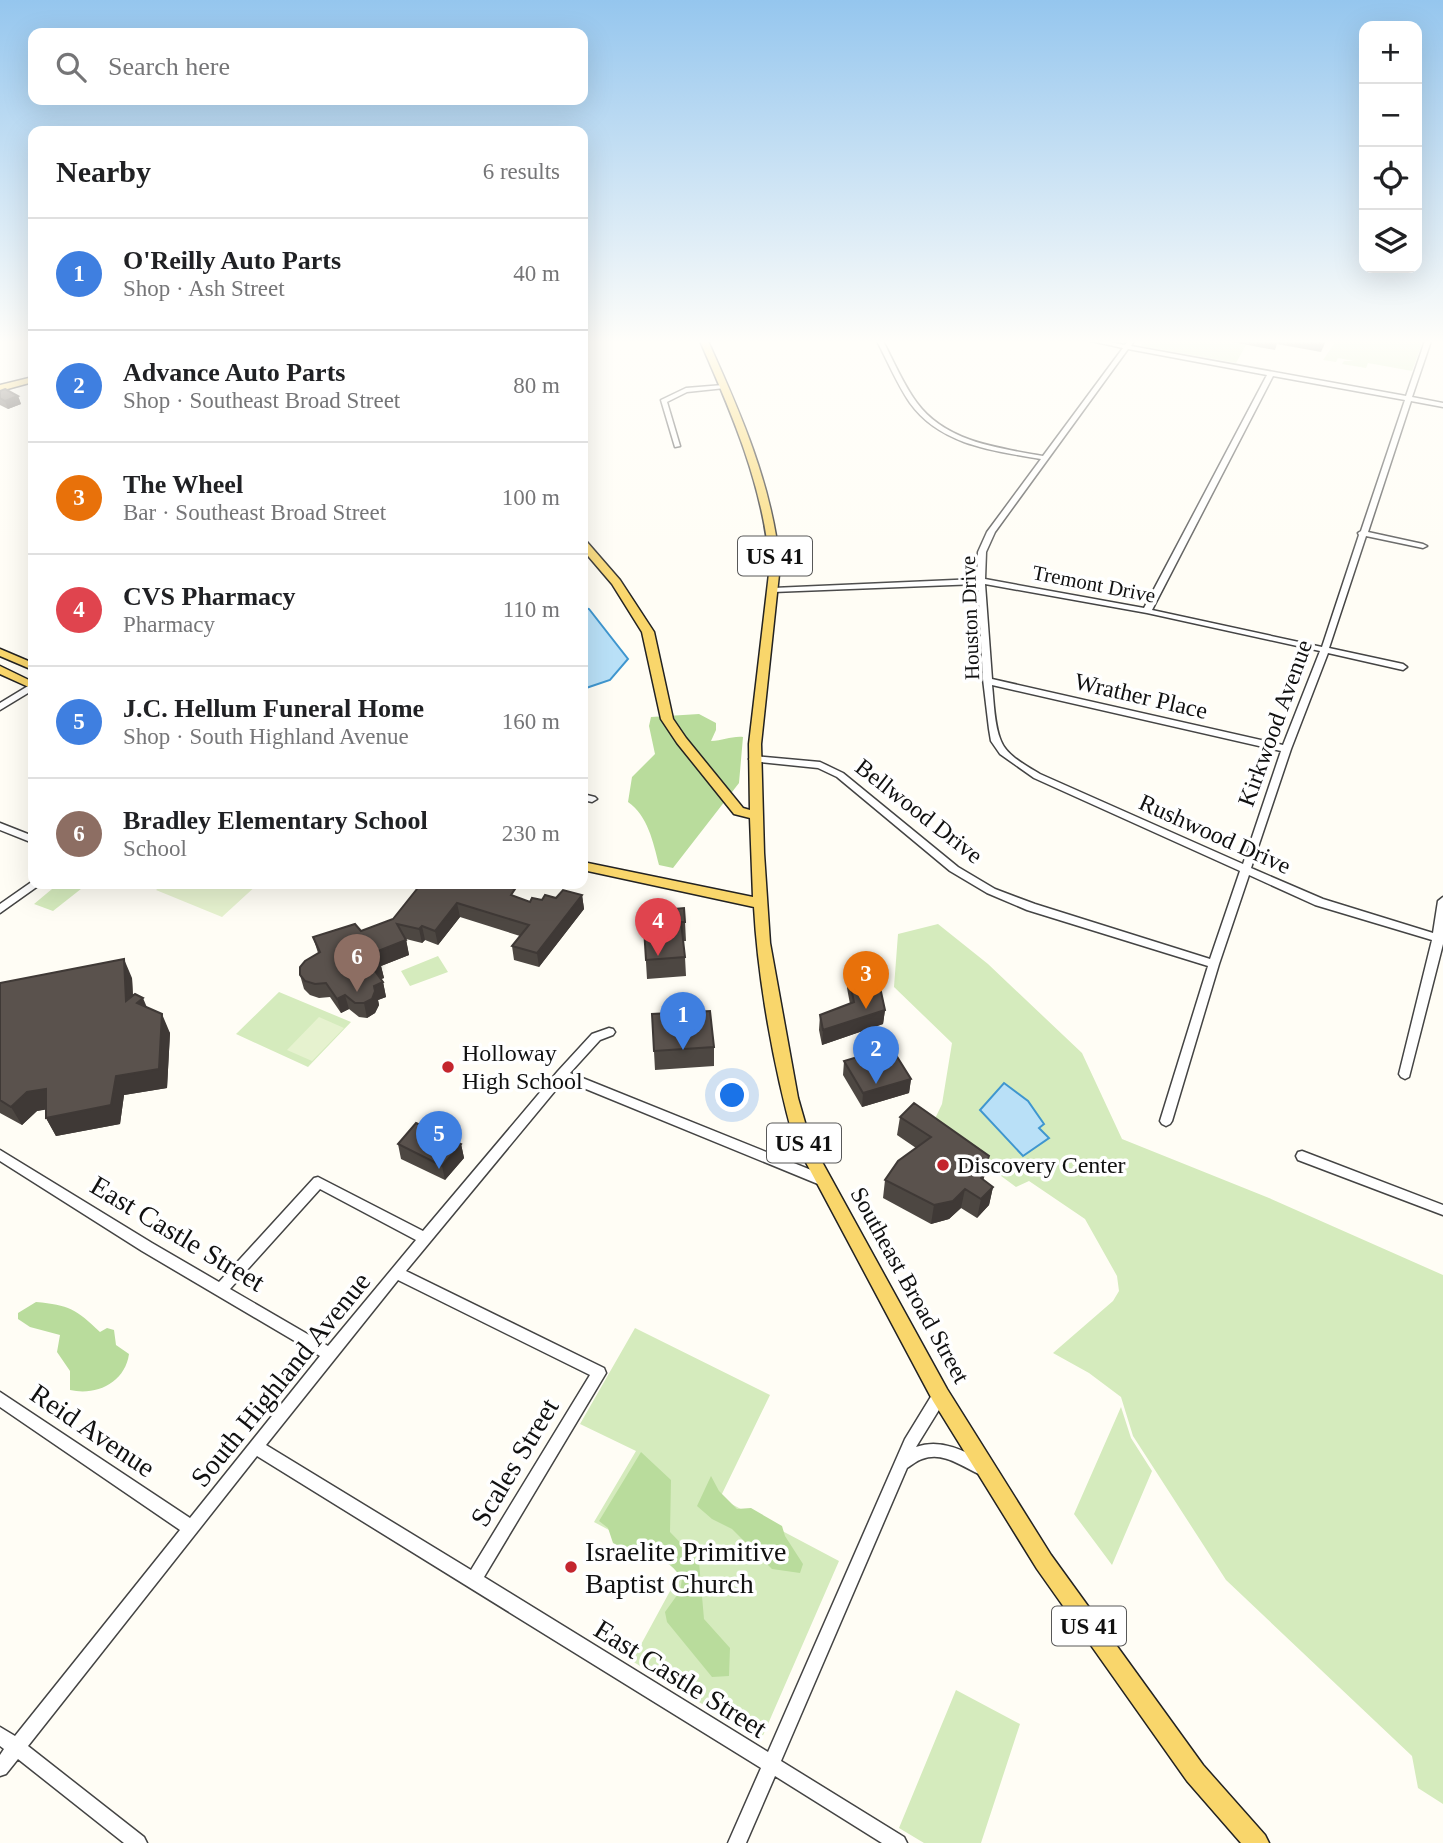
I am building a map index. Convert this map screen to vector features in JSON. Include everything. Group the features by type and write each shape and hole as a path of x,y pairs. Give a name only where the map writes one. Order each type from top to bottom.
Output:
{"main road":[{"name":"Southeast Broad Street","path":"739,427 768,503 774,535 773,590 754,759 759,903 763,943 790,1098 802,1140 940,1395 1044,1562 1195,1773 1257,1843"},
{"path":"588,550 616,582 648,632 667,719 739,811 755,815"},
{"path":"0,652 28,665"},
{"path":"0,669 28,683"},
{"path":"588,867 759,903"}],"street":[{"path":"671,427 677,446"},
{"path":"942,427 981,445 1044,458"},
{"name":"Houston Drive","path":"992,730 982,552 991,532 1067,427"},
{"path":"1147,611 1243,427"},
{"name":"Kirkwood Avenue","path":"1166,1121 1214,964 1286,749 1325,649 1397,427"},
{"path":"1362,533 1423,546"},
{"name":"Tremont Drive","path":"773,590 982,581 1147,611 1403,667"},
{"name":"Wrather Place","path":"988,681 1286,749"},
{"path":"0,707 28,689"},
{"name":"Rushwood Drive","path":"992,730 997,743 1016,763 1037,776 1245,872 1319,902 1440,939"},
{"name":"Bellwood Drive","path":"754,759 820,765 840,775 954,869 1004,898 1214,964"},
{"path":"0,826 28,838"},
{"path":"0,909 28,888"},
{"path":"1405,1074 1440,939 1443,901"},
{"name":"South Highland Avenue","path":"0,1768 330,1353 425,1238 562,1074 596,1037 609,1032"},
{"path":"562,1074 822,1180"},
{"path":"1302,1156 1443,1210"},
{"name":"East Castle Street","path":"3,1162 330,1353"},
{"path":"221,1290 317,1182 425,1238"},
{"name":"Scales Street","path":"397,1273 599,1373 474,1580"},
{"path":"737,1843 910,1444 940,1395"},
{"name":"Reid Avenue","path":"0,1399 191,1528"},
{"name":"East Castle Street","path":"257,1448 898,1843"},
{"path":"900,1467 915,1453 929,1449 956,1455 988,1472"},
{"path":"0,1735 138,1843"}],"green space":[{"path":"699,714 716,723 711,741 743,737 739,783 673,868 659,865 645,822 628,802 632,777 655,754 649,726 651,717"},
{"path":"52,889 81,889 53,911 34,904"},
{"path":"157,889 253,889 222,917"},
{"path":"938,924 988,964 1082,1053 1122,1139 1269,1198 1443,1275 1443,1804 1418,1788 1412,1756 1226,1580 1133,1436 1121,1397 1089,1373 1053,1353 1113,1301 1119,1291 1117,1276 1085,1219 1029,1181 1016,1187 932,1125 942,1104 952,1043 894,987 898,934"},
{"path":"438,956 448,972 410,986 401,971"},
{"path":"279,992 351,1022 308,1067 236,1034"},
{"path":"319,1017 344,1028 312,1061 287,1050"},
{"path":"36,1302 71,1310 100,1332 107,1328 114,1330 116,1345 129,1354 122,1373 99,1389 70,1390 70,1371 57,1352 60,1335 30,1327 18,1319 18,1313"},
{"path":"635,1328 770,1395 720,1498 839,1561 761,1740 632,1661 682,1569 594,1522 636,1451 580,1424"},
{"path":"1121,1407 1131,1438 1152,1471 1112,1565 1074,1514"},
{"path":"641,1452 671,1480 670,1532 699,1562 704,1619 730,1648 729,1676 712,1677 667,1622 665,1612 680,1591 682,1579 676,1571 665,1562 651,1559 643,1544 631,1552 613,1543 608,1528 599,1521"},
{"path":"711,1476 719,1491 737,1509 751,1508 782,1526 785,1536 803,1564 800,1573 772,1569 732,1529 712,1519 697,1506"},
{"path":"956,1690 1020,1724 981,1843 924,1843 899,1828"}],"water":[{"path":"588,609 628,659 610,680 588,687"},
{"path":"1004,1083 1028,1101 1044,1124 1039,1128 1049,1138 1023,1156 980,1110"}],"building":[{"path":"417,889 515,889 511,895 530,902 532,898 542,900 545,895 556,898 563,890 582,895 537,953 512,946 529,925 457,903 435,931 422,926 419,929 397,924 406,940 373,953 380,964 372,967 383,982 374,986 372,999 364,1003 355,1003 345,995 337,999 326,983 305,981 300,975 300,967 305,961 320,952 313,937 355,924 361,931 393,919"},
{"path":"684,908 685,922 681,922 685,957 646,960 643,912"},
{"path":"124,959 126,1001 135,994 143,998 137,1003 162,1014 159,1069 116,1076 111,1105 46,1118 46,1089 27,1092 11,1107 0,1100 0,983"},
{"path":"848,973 869,973 872,988 880,987 885,1010 823,1030 820,1015 854,1002"},
{"path":"710,1011 714,1047 654,1051 652,1014"},
{"path":"891,1047 911,1079 863,1093 844,1061"},
{"path":"914,1103 989,1156 981,1178 993,1187 981,1199 965,1189 953,1201 934,1205 885,1180 898,1161 931,1137 900,1117"},
{"path":"416,1123 461,1144 442,1166 398,1144"}],"place":[{"name":"CVS Pharmacy","path":"658,956"},
{"name":"Bradley Elementary School","path":"357,992"},
{"name":"The Wheel","path":"866,1009"},
{"name":"O'Reilly Auto Parts","path":"683,1050"},
{"name":"Holloway High School","path":"448,1067"},
{"name":"Advance Auto Parts","path":"876,1084"},
{"name":"Discovery Center","path":"943,1165"},
{"name":"J.C. Hellum Funeral Home","path":"439,1169"},
{"name":"Israelite Primitive Baptist Church","path":"571,1567"}]}
